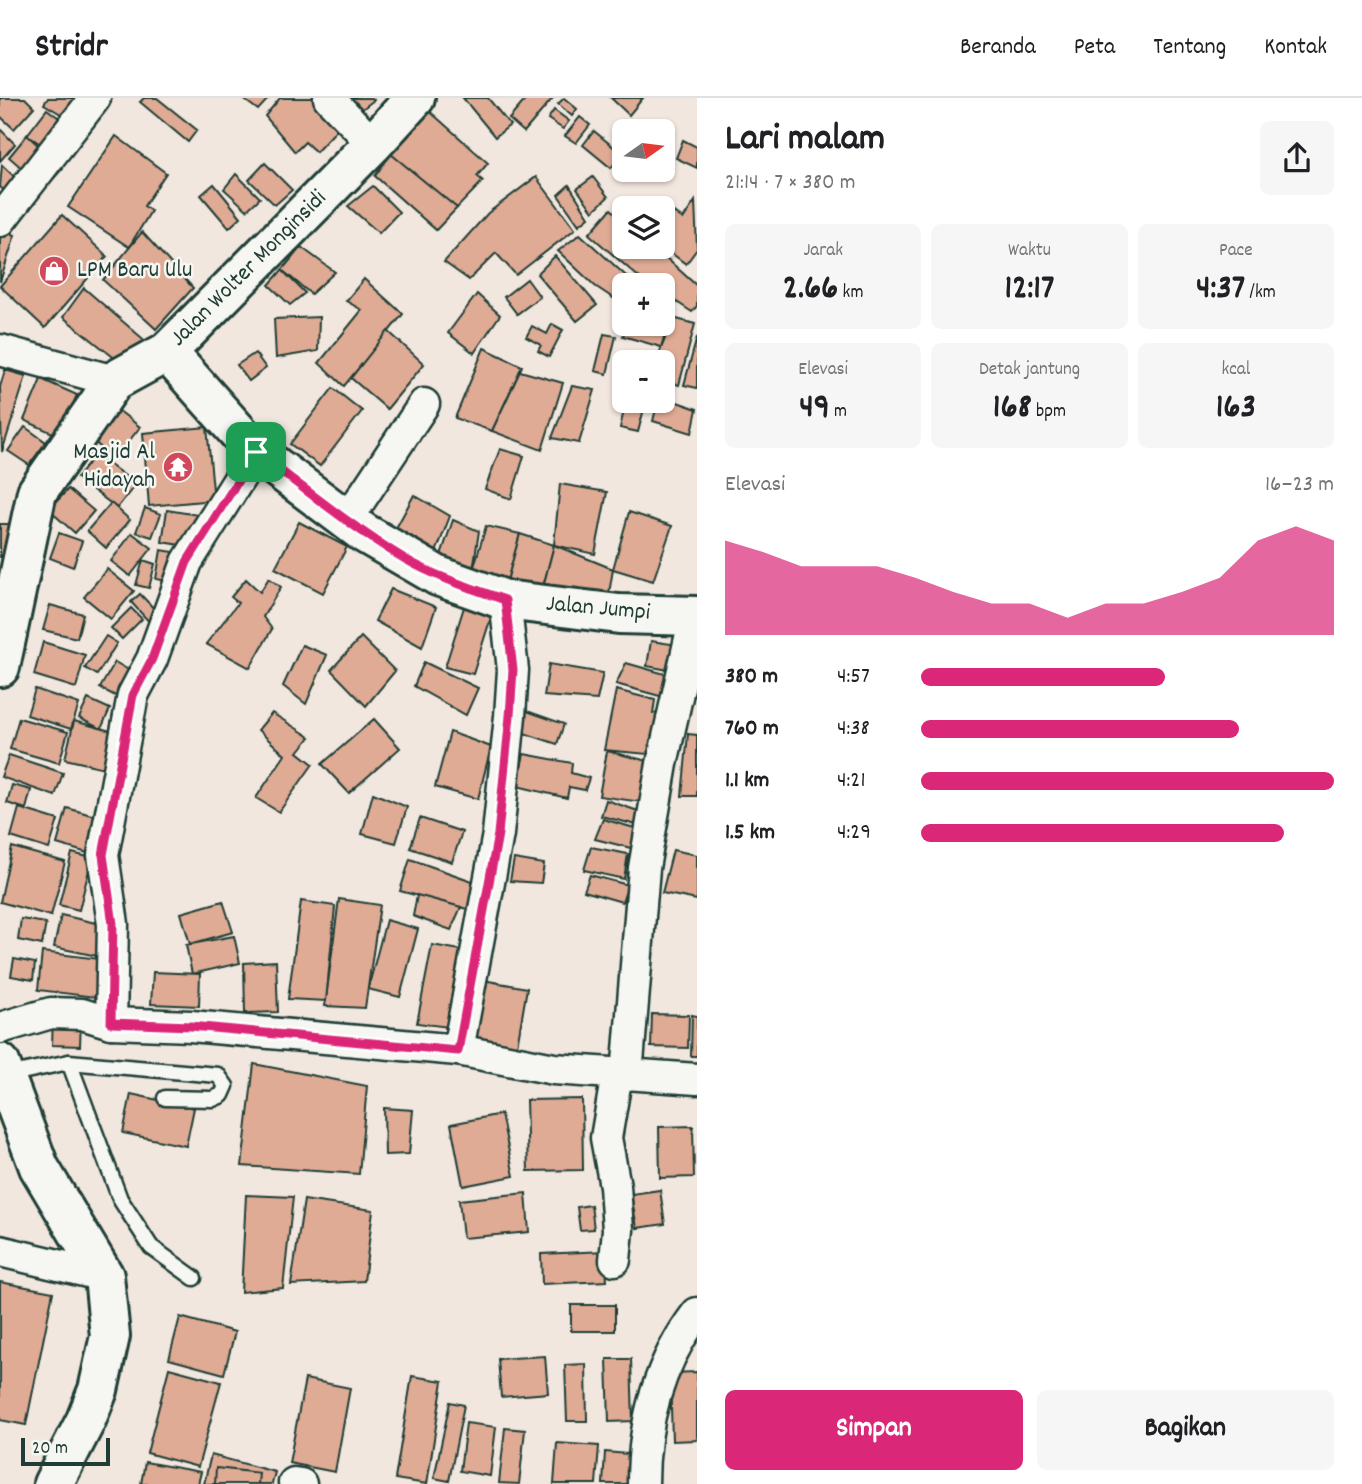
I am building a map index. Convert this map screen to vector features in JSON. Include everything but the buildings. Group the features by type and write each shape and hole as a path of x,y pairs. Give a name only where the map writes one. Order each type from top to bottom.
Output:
{"main road":[{"name":"Jalan Wolter Monginsidi","path":"0,667 37,492 114,381 167,352 377,140 415,98"},
{"name":"Jalan Jumpi","path":"167,352 256,452 347,520 428,570 505,600 619,614 696,615"},
{"path":"3,1069 39,1167 104,1276 110,1335 98,1390 86,1420 53,1484"}],"street":[{"path":"0,221 94,98"},
{"path":"329,98 377,140"},
{"path":"0,350 114,381"},
{"path":"347,520 424,404"},
{"path":"111,1023 113,924 103,855 133,695 152,659 187,562 256,452"},
{"path":"458,1051 498,834 513,670 505,600"},
{"path":"615,1260 618,1230 615,1186 606,1138 622,1074 644,868 662,764 696,615"},
{"path":"0,1028 51,1013 82,1014 111,1023 191,1026 458,1051 554,1069 697,1079"},
{"path":"0,1251 104,1276"},
{"path":"643,1484 644,1435 655,1396 666,1363 697,1313"}],"lane":[{"path":"3,1069 69,1062 218,1075 226,1086 222,1095 213,1099 165,1098"},
{"path":"69,1062 120,1199 151,1247 194,1278"}],"place":[{"name":"LPM Baru Ulu","path":"54,271"},
{"name":"Masjid Al Hidayah","path":"178,467"}],"route":[{"path":"256,452 364,533 406,560 438,576 505,600 513,670 498,834 458,1051 191,1026 111,1023 113,924 103,855 133,695 152,659 187,562 256,452"}]}
